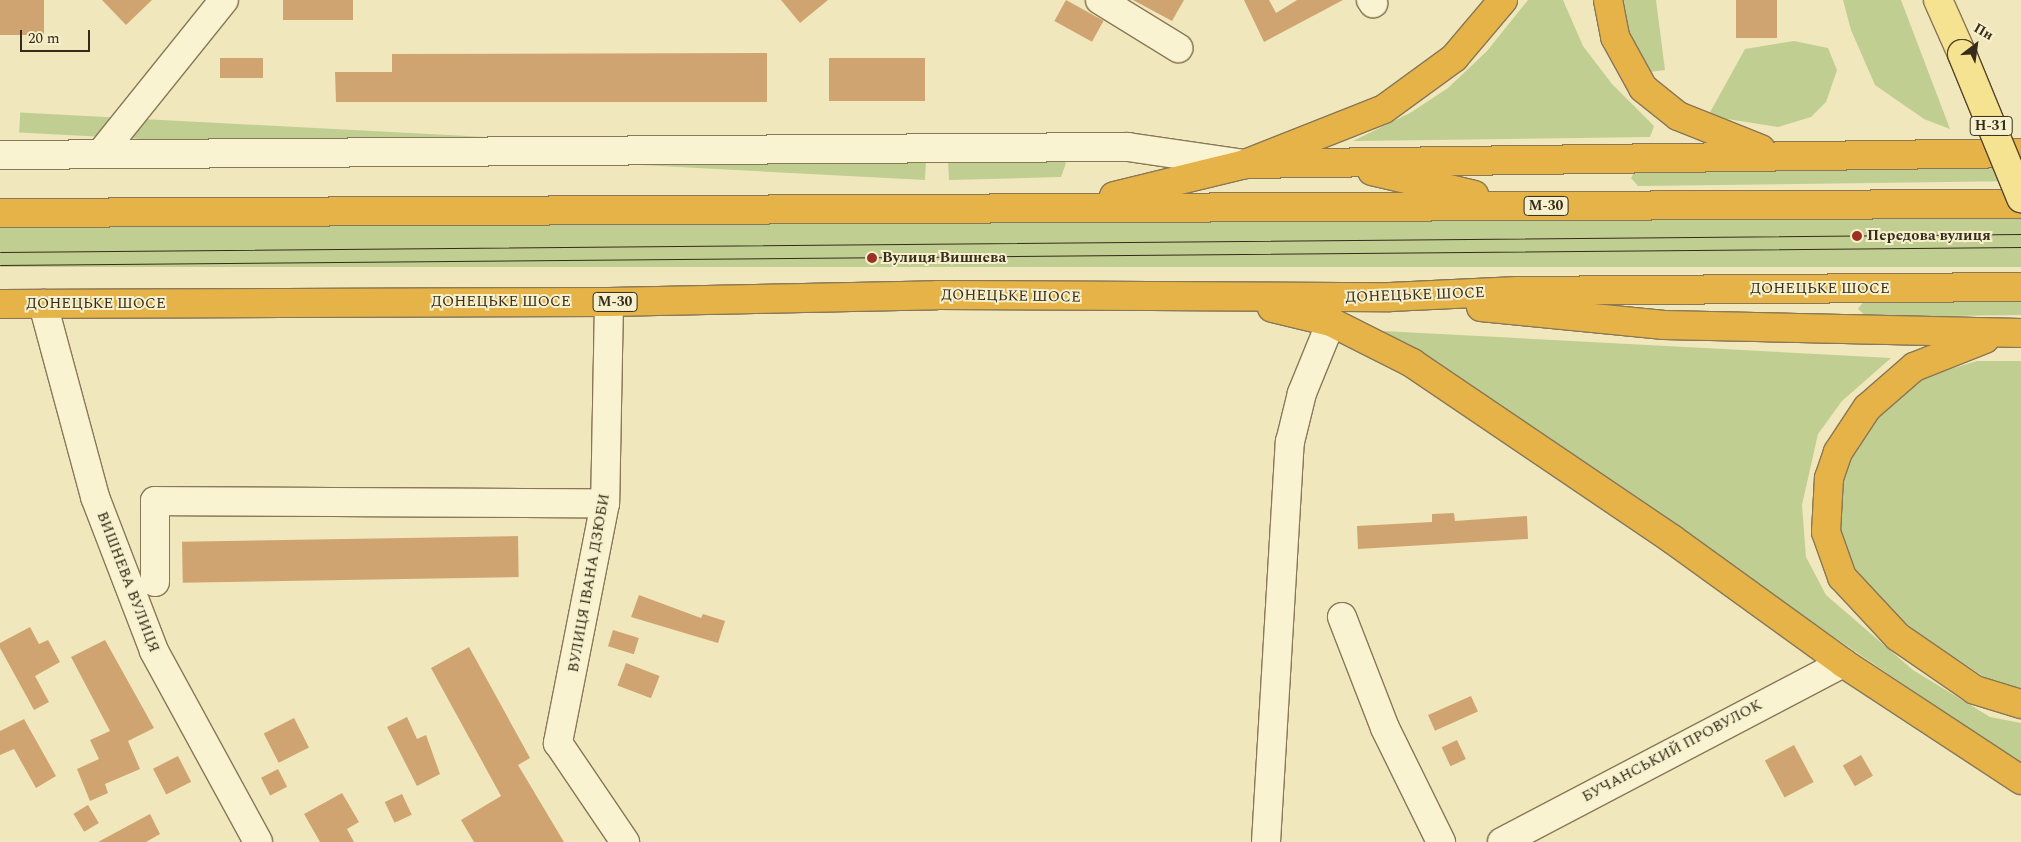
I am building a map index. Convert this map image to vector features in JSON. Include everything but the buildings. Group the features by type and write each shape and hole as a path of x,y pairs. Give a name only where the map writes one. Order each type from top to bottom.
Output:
{"highway":[{"path":"1071,206 1245,164 1399,100 1454,58 1503,0"},
{"path":"1608,0 1615,37 1643,88 1668,110 1694,124 1777,154"},
{"path":"1245,164 1777,154 2021,153"},
{"path":"1334,162 1519,206"},
{"name":"М-30","path":"0,213 1071,206 2021,204"},
{"name":"ДОНЕЦЬКЕ ШОСЕ","path":"0,304 609,302 937,295 1390,298 1518,291 2021,287"},
{"path":"1229,298 1331,322 1412,363 1672,539 1843,663 2021,780"},
{"path":"1390,298 1664,325 2011,333"},
{"path":"2011,333 1914,367 1867,408 1838,452 1824,510 1830,554 1842,577 1872,614 1975,690 2021,704"}],"main road":[{"name":"Н-31","path":"1938,0 2021,198"}],"street":[{"path":"101,153 224,0"},
{"path":"1100,0 1178,48"},
{"path":"0,155 1128,147 1245,164"},
{"name":"ВУЛИЦЯ ІВАНА ДЗЮБИ","path":"609,302 606,503 558,743 625,842"},
{"name":"ВИШНЕВА ВУЛИЦЯ","path":"43,304 95,497 154,652 258,842"},
{"path":"1266,842 1290,442 1302,393 1331,322"},
{"path":"155,582 155,501 606,503"},
{"path":"1342,617 1385,728 1441,842"},
{"name":"БУЧАНСЬКИЙ ПРОВУЛОК","path":"1502,842 1843,663"}],"green space":[{"path":"1528,0 1563,0 1583,46 1612,84 1654,126 1650,137 1353,141 1410,113 1448,88 1487,51"},
{"path":"1621,0 1656,0 1665,70 1649,72 1626,34"},
{"path":"1843,0 1901,0 1950,129 1924,119 1875,85 1851,30"},
{"path":"1794,41 1828,48 1837,70 1826,102 1811,117 1778,127 1708,116 1745,49"},
{"path":"20,113 926,160 925,180 19,133"},
{"path":"1059,159 1066,163 1061,177 949,180 948,161"},
{"path":"2021,164 2021,181 1638,186 1631,178 1635,171"},
{"path":"0,213 2021,213 2021,267 0,267"},
{"path":"2021,299 2021,315 1867,317 1858,309 1864,301"},
{"path":"1383,331 1891,358 1842,401 1818,434 1802,505 1806,557 1826,595 1913,670 1990,717 2021,723 2021,764"},
{"path":"1977,361 2021,361 2021,688 1995,684 1919,634 1874,597 1842,554 1835,490 1865,426 1921,378"}],"tram line":[{"path":"0,252 2021,234"},
{"path":"0,265 2021,247"}],"place":[{"name":"Передова вулиця","path":"1857,236"},
{"name":"Вулиця Вишнева","path":"872,258"}]}
